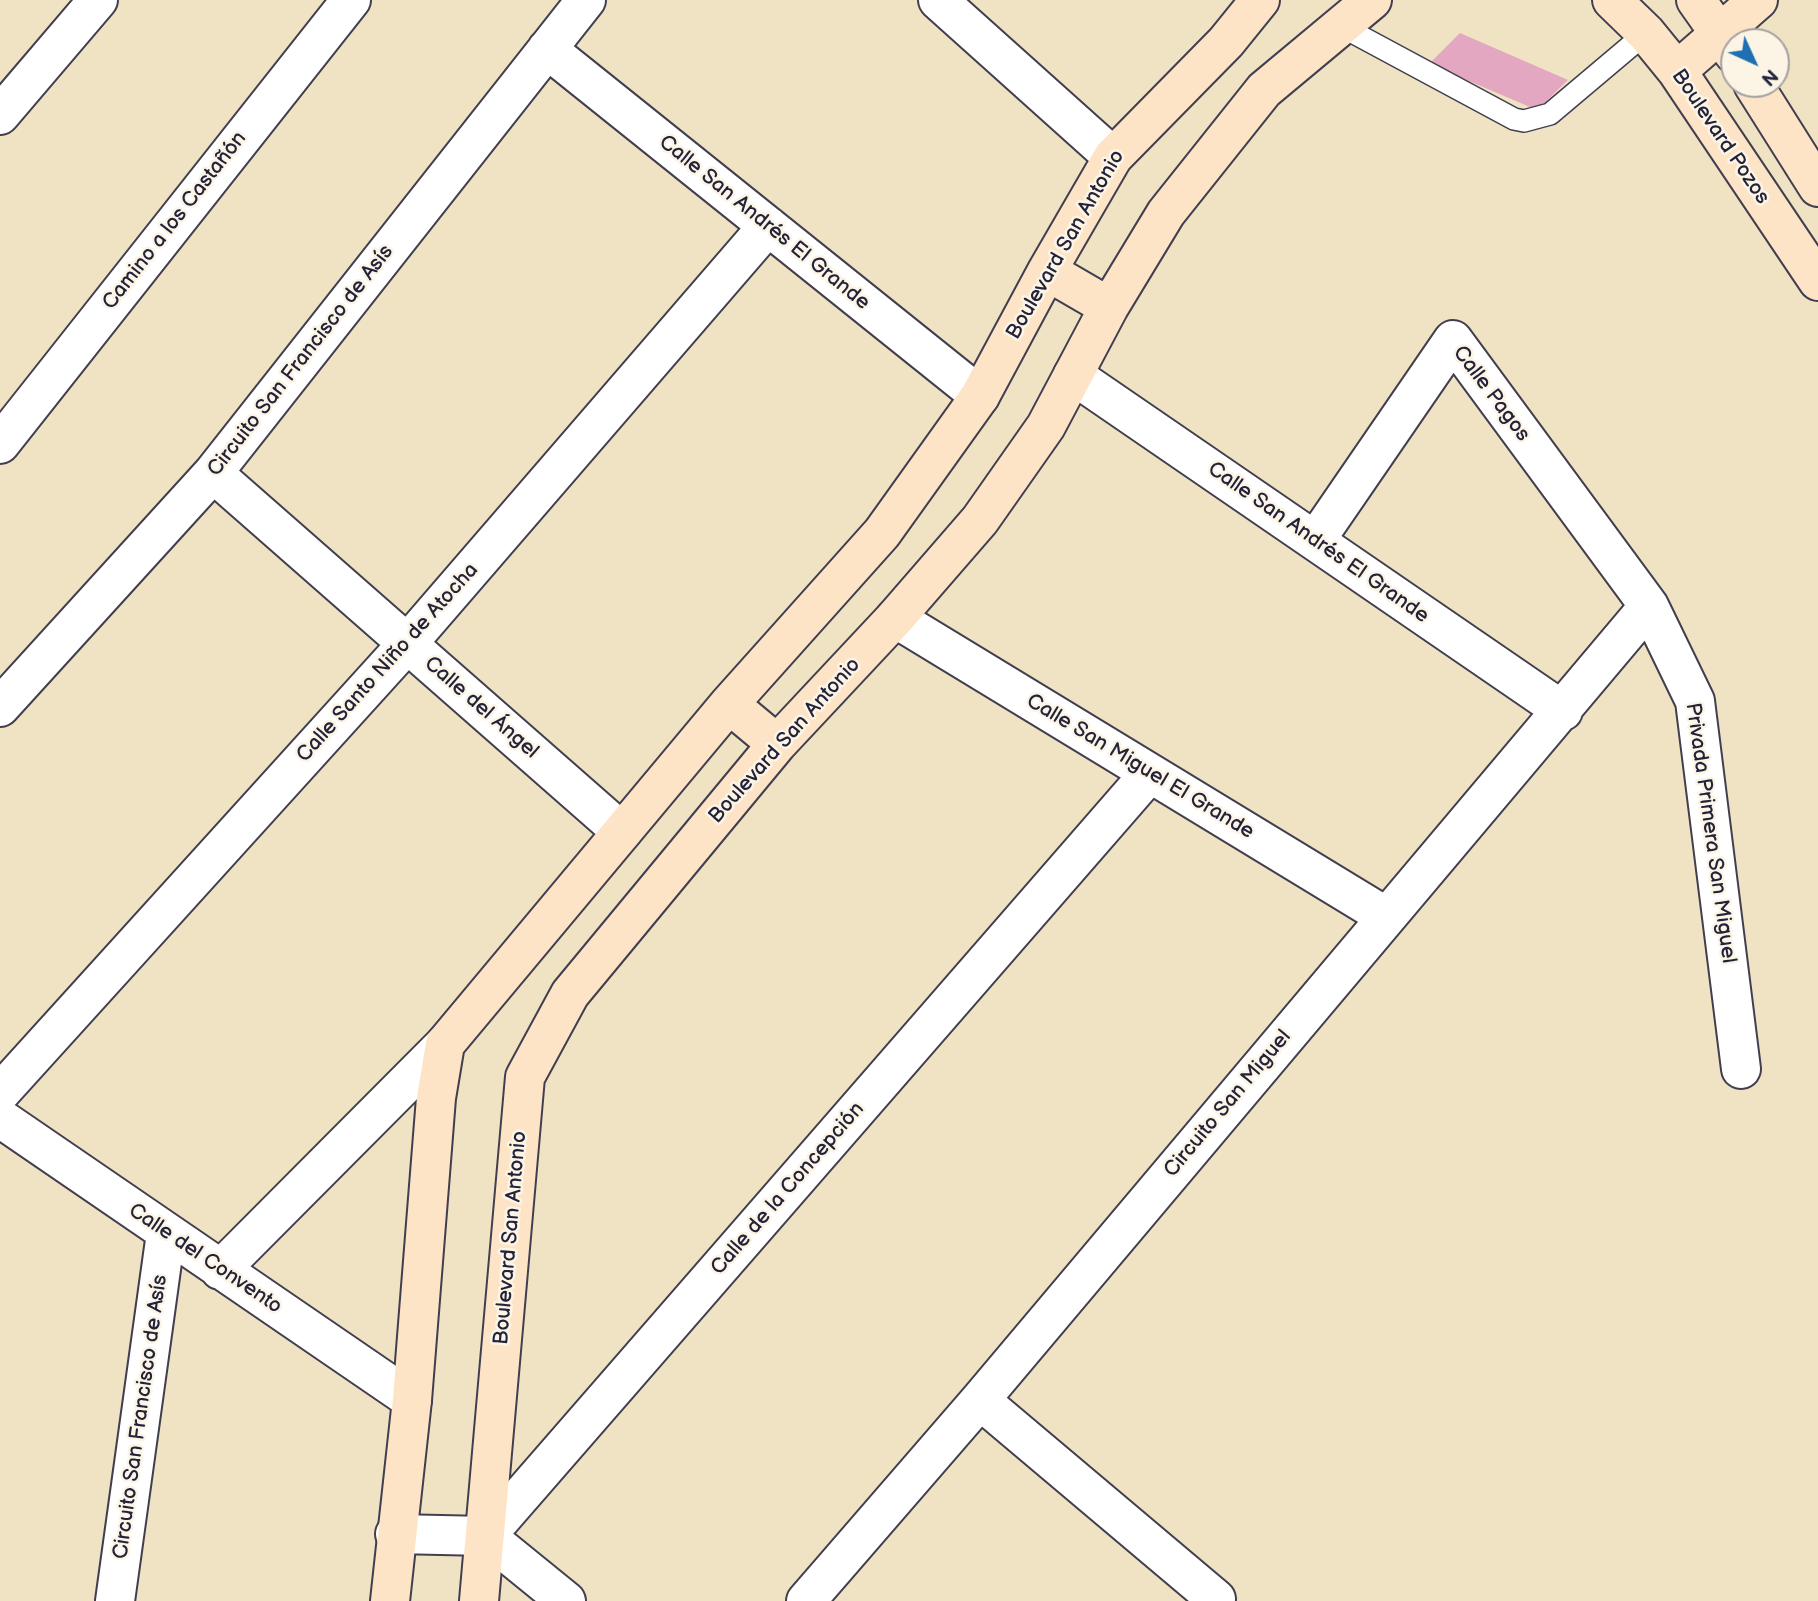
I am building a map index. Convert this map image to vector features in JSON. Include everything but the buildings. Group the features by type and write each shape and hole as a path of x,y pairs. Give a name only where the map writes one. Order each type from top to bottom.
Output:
{"street":[{"path":"0,115 97,0"},
{"name":"Camino a los Castañón","path":"0,444 351,0"},
{"name":"Circuito San Francisco de Asís","path":"0,707 213,473 586,0"},
{"path":"938,0 1113,157"},
{"name":"Boulevard San Antonio","path":"445,1044 729,704 882,533 980,396 1047,271 1113,157 1226,42 1260,0"},
{"name":"Boulevard San Antonio","path":"479,1601 525,1077 570,994 777,744 895,618 980,520 1046,426 1109,307 1166,213 1264,90 1372,0"},
{"name":"Boulevard Pozos","path":"1612,0 1646,33 1676,71 1818,281"},
{"path":"1696,0 1720,33"},
{"path":"1738,28 1758,0"},
{"path":"1676,71 1720,47"},
{"name":"Calle San Andrés El Grande","path":"547,49 980,396"},
{"path":"1762,98 1818,187"},
{"name":"Calle Santo Niño de Atocha","path":"0,1093 407,644 768,226"},
{"path":"1047,271 1109,307"},
{"name":"Calle Pagos","path":"1315,541 1453,340 1649,606"},
{"name":"Calle San Andrés El Grande","path":"1073,375 1563,711"},
{"name":"Calle del Ángel","path":"213,473 622,832"},
{"name":"Circuito San Miguel","path":"806,1601 980,1400 1385,916 1563,711 1649,606"},
{"name":"Privada Primera San Miguel","path":"1649,606 1695,701 1741,1069"},
{"name":"Calle San Miguel El Grande","path":"895,618 1385,916"},
{"path":"729,704 777,744"},
{"name":"Calle de la Concepción","path":"485,1536 1150,773"},
{"path":"220,1270 445,1044"},
{"path":"390,1601 395,1534 412,1400 436,1098 445,1044"},
{"name":"Calle del Convento","path":"0,1118 412,1400"},
{"name":"Circuito San Francisco de Asís","path":"115,1601 166,1233"},
{"path":"980,1400 1216,1599"},
{"path":"395,1534 485,1536 566,1601"}],"lane":[{"path":"1341,26 1514,119 1524,121 1550,114 1646,33"}]}
